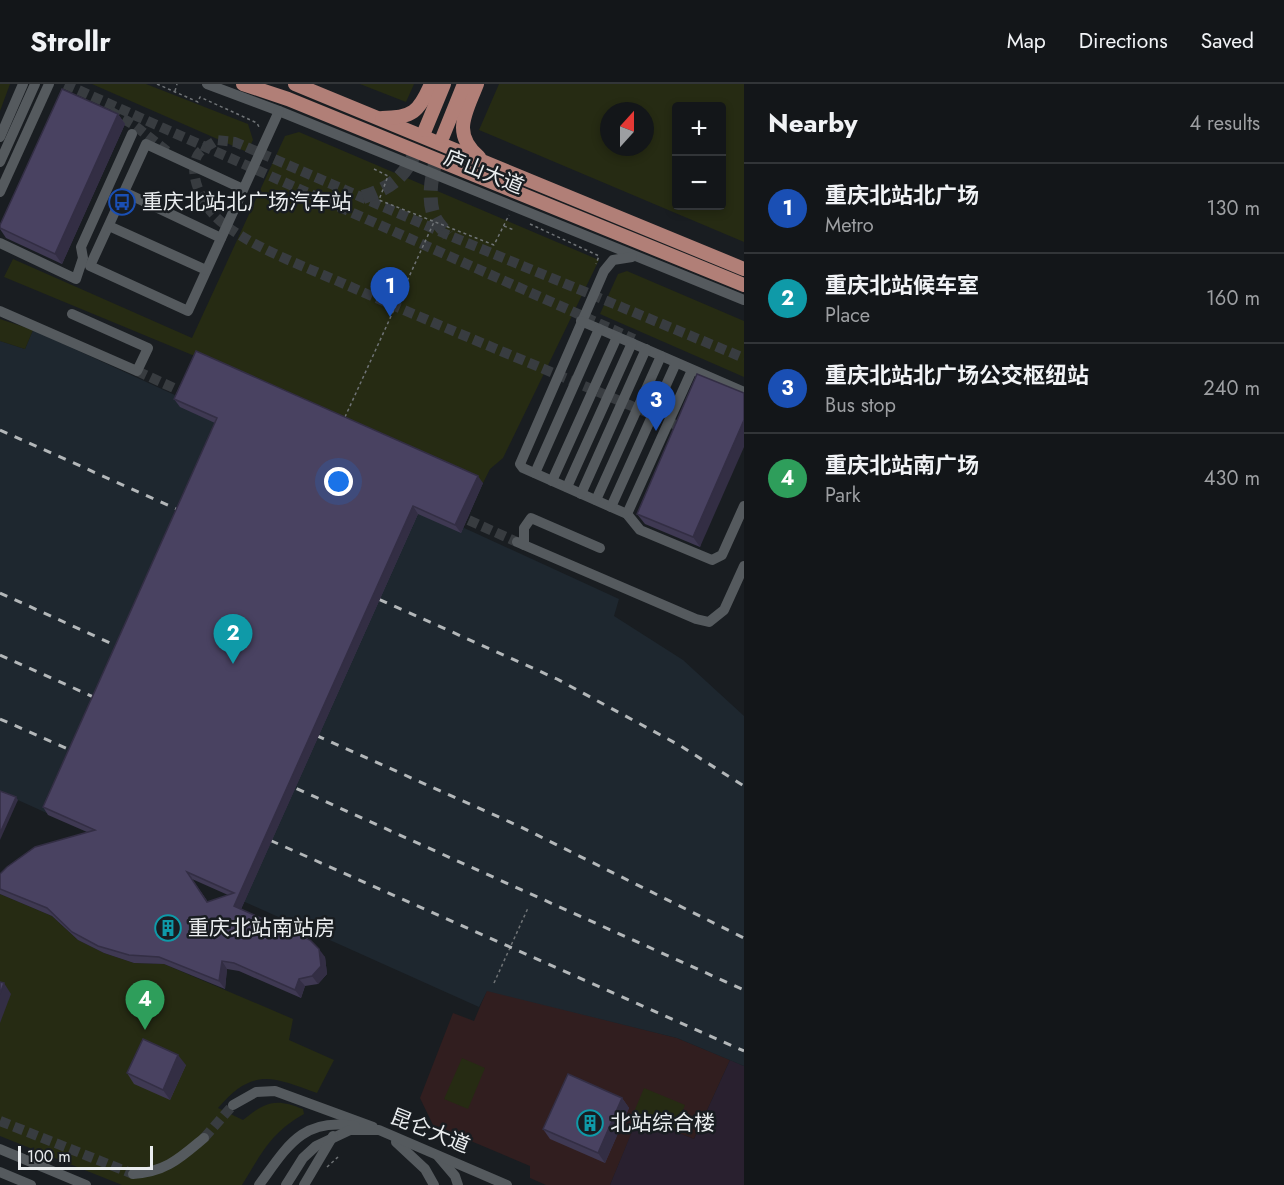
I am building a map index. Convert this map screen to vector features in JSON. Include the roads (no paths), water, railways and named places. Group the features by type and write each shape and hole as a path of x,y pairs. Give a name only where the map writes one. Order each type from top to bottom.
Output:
{"main road":[{"name":"庐山大道","path":"243,84 309,107 744,285"},
{"name":"庐山大道","path":"295,84 744,269"},
{"path":"376,118 402,118 421,107 430,84"},
{"path":"425,130 444,84"},
{"path":"443,136 464,84"},
{"path":"477,84 461,124 466,146 487,164"}],"street":[{"path":"0,137 23,84"},
{"path":"0,162 35,84"},
{"path":"0,192 49,84"},
{"name":"庐山大道","path":"207,84 279,111 744,300"},
{"path":"243,189 146,144 90,266 188,311 279,111"},
{"path":"0,243 76,279 83,258 81,247 132,134"},
{"path":"124,192 221,238"},
{"path":"109,226 206,270"},
{"path":"636,256 620,258 608,265 520,458 521,466 627,514 640,530 712,560 722,555 744,506"},
{"path":"0,311 137,371 148,348 72,314"},
{"path":"581,321 744,392"},
{"path":"535,473 599,329"},
{"path":"552,481 617,337"},
{"path":"567,487 632,343"},
{"path":"581,494 646,349"},
{"path":"596,500 661,356"},
{"path":"611,507 676,363"},
{"path":"627,514 693,369"},
{"path":"600,548 531,518 524,528 521,543 696,620 709,622 724,610 744,566"},
{"path":"233,1105 256,1092 275,1091 379,1130 407,1149 425,1169 434,1185"},
{"path":"259,1185 287,1146 310,1129 341,1124 379,1130"},
{"name":"昆仑大道","path":"286,1185 303,1158 333,1136 350,1131 379,1130 507,1185"},
{"path":"303,1185 333,1136"},
{"path":"133,1174 153,1173 175,1162 204,1138"},
{"path":"0,1149 86,1185"},
{"path":"436,1153 455,1176 458,1185"},
{"path":"0,1172 31,1185"}],"tunnel":[{"path":"65,84 634,339"},
{"path":"110,111 134,125 168,152"},
{"path":"363,197 377,192 396,180 415,154 425,130"},
{"path":"443,136 432,176 431,196 434,216 448,235"},
{"path":"676,425 256,245 225,225 209,210 197,186 195,160 203,149 217,140 235,142 448,235 744,358"},
{"path":"137,371 191,396"},
{"path":"455,514 517,542"},
{"path":"204,1138 233,1105"},
{"path":"0,1121 133,1174"}],"railway":[{"path":"0,430 192,516"},
{"path":"0,593 130,652"},
{"path":"365,593 557,679 679,745 744,786"},
{"path":"0,655 107,703"},
{"path":"0,719 84,756"},
{"path":"302,729 521,827 744,938"},
{"path":"282,782 744,990"},
{"path":"256,834 744,1051"}],"place":[{"name":"重庆北站北广场汽车站","path":"122,202"},
{"name":"重庆北站北广场","path":"390,317"},
{"name":"重庆北站北广场公交枢纽站","path":"656,431"},
{"name":"重庆北站候车室","path":"233,664"},
{"name":"重庆北站南站房","path":"168,928"},
{"name":"重庆北站南广场","path":"145,1030"},
{"name":"北站综合楼","path":"590,1123"}]}
